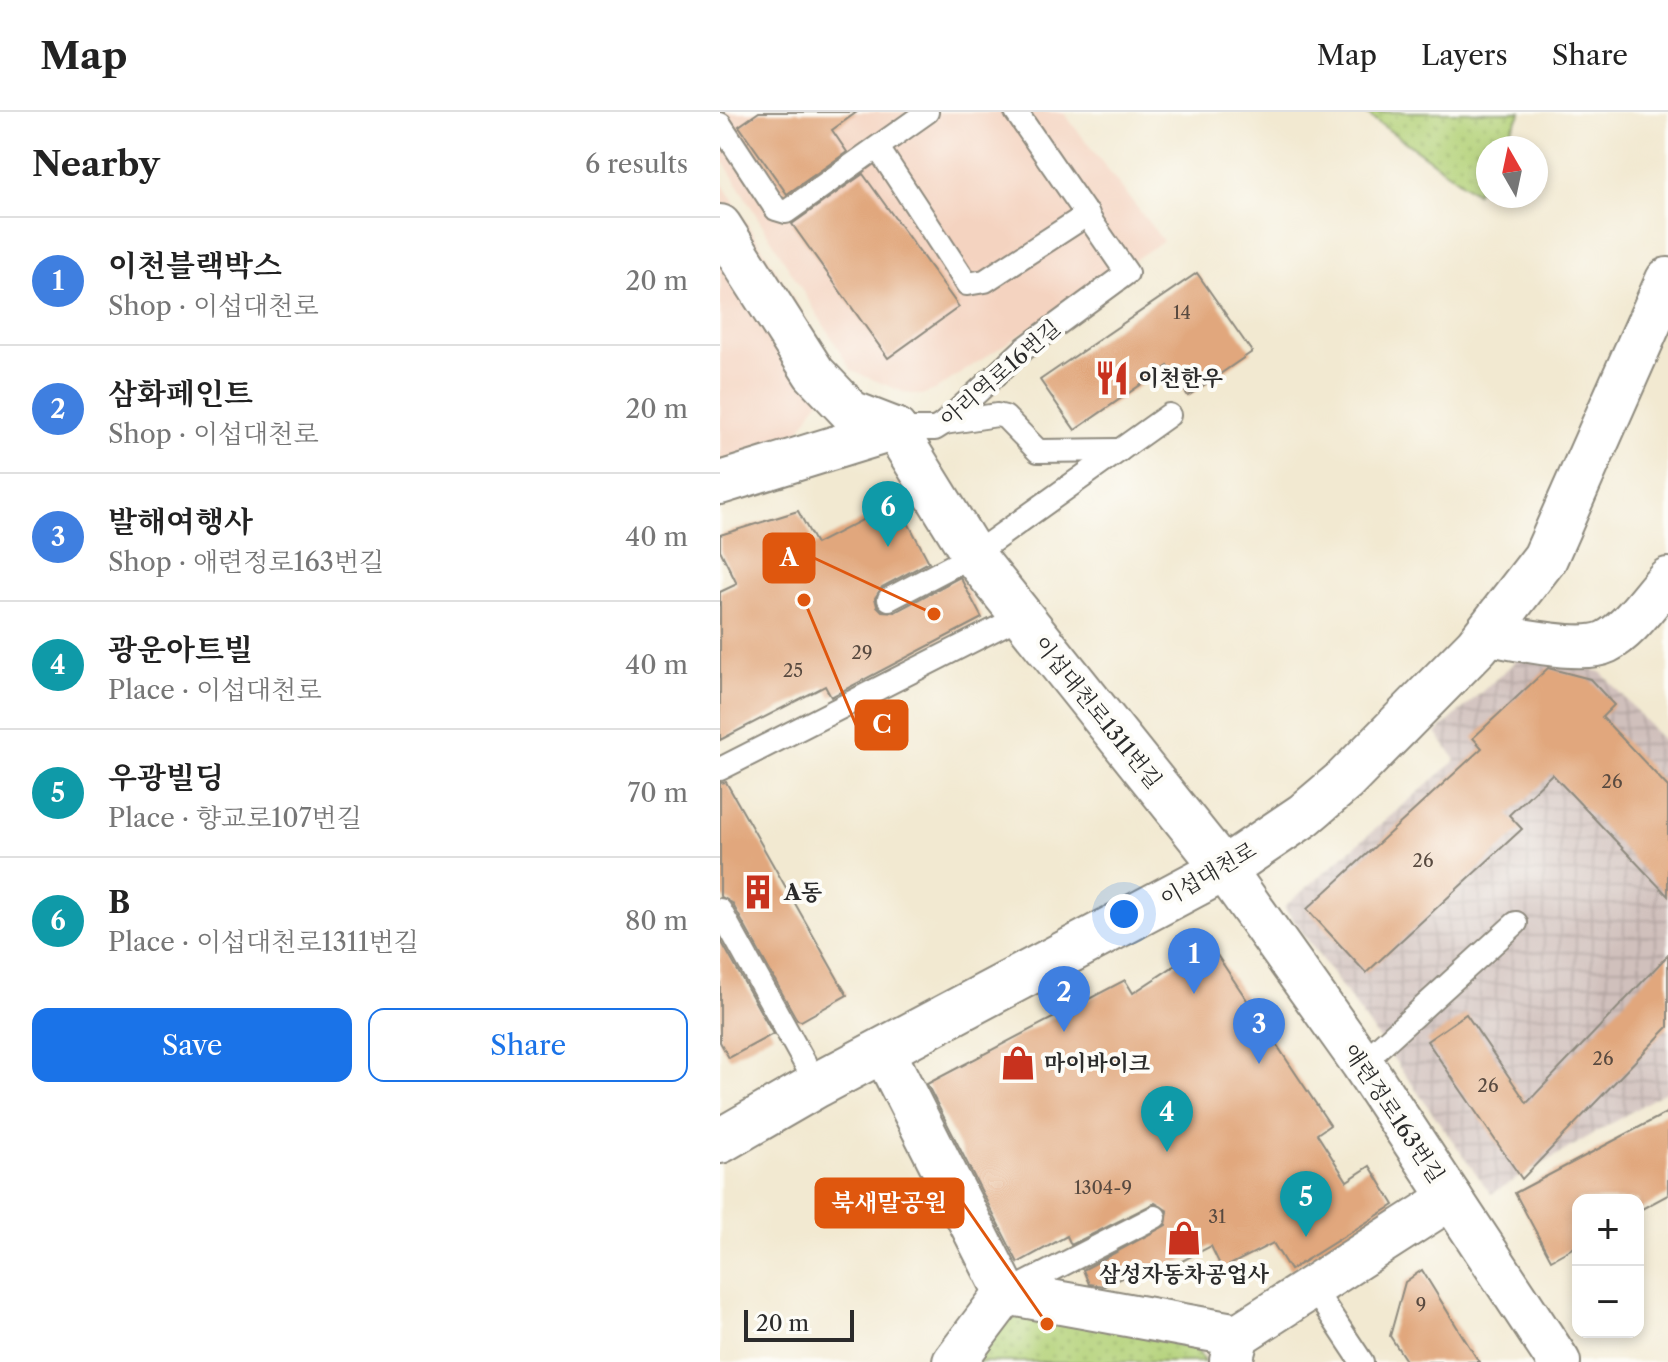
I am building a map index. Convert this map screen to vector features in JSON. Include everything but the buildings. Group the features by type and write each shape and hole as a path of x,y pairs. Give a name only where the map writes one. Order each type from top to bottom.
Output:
{"main road":[{"name":"이섭대천로","path":"720,1141 817,1085 1224,869 1304,815 1344,781 1435,692 1487,634 1545,558 1668,280"}],"street":[{"path":"720,226 814,373 851,412 895,429"},
{"name":"아리역로16번길","path":"720,483 895,429"},
{"name":"이섭대천로1311번길","path":"895,429 973,555 1224,869"},
{"path":"1487,634 1578,645 1605,642 1618,633 1668,579"},
{"name":"애련정로163번길","path":"1224,869 1362,1063 1559,1362"},
{"path":"883,1050 1006,1293 1234,1349 1313,1288 1451,1198"},
{"path":"954,1362 1006,1293"}],"lane":[{"path":"720,124 780,212 792,210 927,112"},
{"path":"878,148 967,284 985,281 1088,214 1016,112"},
{"name":"아리역로16번길","path":"895,429 935,429 943,424 1025,348 1128,271 1088,214"},
{"path":"943,424 997,415 1005,417 1038,451 1120,450"},
{"path":"889,599 973,555 1169,415"},
{"path":"720,769 1021,616"},
{"path":"720,910 817,1085"},
{"path":"1362,1063 1516,923"},
{"path":"1006,1293 1155,1217"},
{"path":"1313,1288 1362,1362"}],"shaded area":[{"path":"720,112 1063,112 1163,241 935,390 921,395 906,393 852,371 720,156"},
{"path":"720,180 838,371 794,439 720,476"},
{"path":"1526,652 1601,672 1668,746 1668,1090 1491,1194 1284,907 1456,760 1436,733"}],"green space":[{"path":"1364,112 1521,112 1508,136 1476,136 1476,193"},
{"path":"1010,1304 1197,1349 1204,1362 968,1362"}],"place":[{"name":"이천한우","path":"1112,378"},
{"name":"B","path":"888,547"},
{"name":"C","path":"804,600"},
{"name":"A","path":"934,614"},
{"name":"A동","path":"758,892"},
{"name":"이천블랙박스","path":"1194,994"},
{"name":"삼화페인트","path":"1064,1032"},
{"name":"마이바이크","path":"1018,1063"},
{"name":"발해여행사","path":"1259,1064"},
{"name":"광운아트빌","path":"1167,1152"},
{"name":"우광빌딩","path":"1306,1237"},
{"name":"삼성자동차공업사","path":"1184,1238"},
{"name":"북새말공원","path":"1047,1324"}]}
